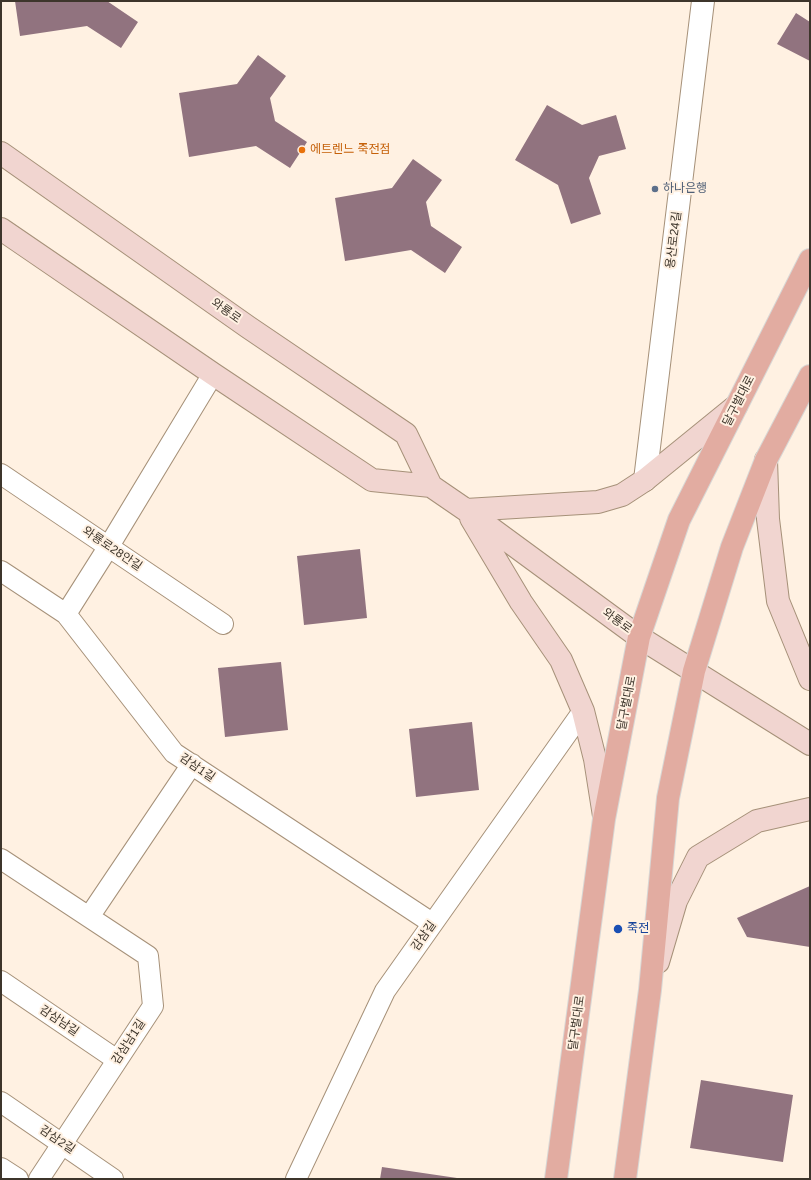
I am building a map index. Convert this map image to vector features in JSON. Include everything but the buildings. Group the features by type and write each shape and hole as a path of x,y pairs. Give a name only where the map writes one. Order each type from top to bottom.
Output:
{"main road":[{"name":"와룡로","path":"1,154 248,327 406,434 431,486"},
{"name":"와룡로","path":"1,229 213,374 372,480 431,486 639,637 810,744"},
{"name":"달구벌대로","path":"556,1179 604,819 639,637 679,520 810,260"},
{"path":"625,1179 650,990 668,798 694,671 732,547 766,460 810,376"},
{"path":"604,819 595,759 583,711 561,660 521,602 466,510 598,502 622,494 645,480 736,406"},
{"path":"766,460 768,519 778,602 810,678"},
{"path":"650,990 676,901 698,857 757,821 810,809"}],"street":[{"name":"용산로24길","path":"645,480 703,1"},
{"path":"66,614 213,374"},
{"name":"와룡로28안길","path":"1,474 223,624"},
{"name":"감삼1길","path":"1,571 66,614 174,753 432,923"},
{"name":"감삼길","path":"296,1179 385,990 583,711"},
{"path":"89,917 192,764"},
{"name":"감삼남1길","path":"1,859 148,956 153,1006 39,1179"},
{"name":"감삼남길","path":"1,981 118,1060"},
{"name":"감삼2길","path":"1,1102 113,1179"},
{"path":"1,1168 18,1179"}],"place":[{"name":"에트렌느 죽전점","path":"302,150"},
{"name":"하나은행","path":"655,189"},
{"name":"죽전","path":"618,929"}]}
